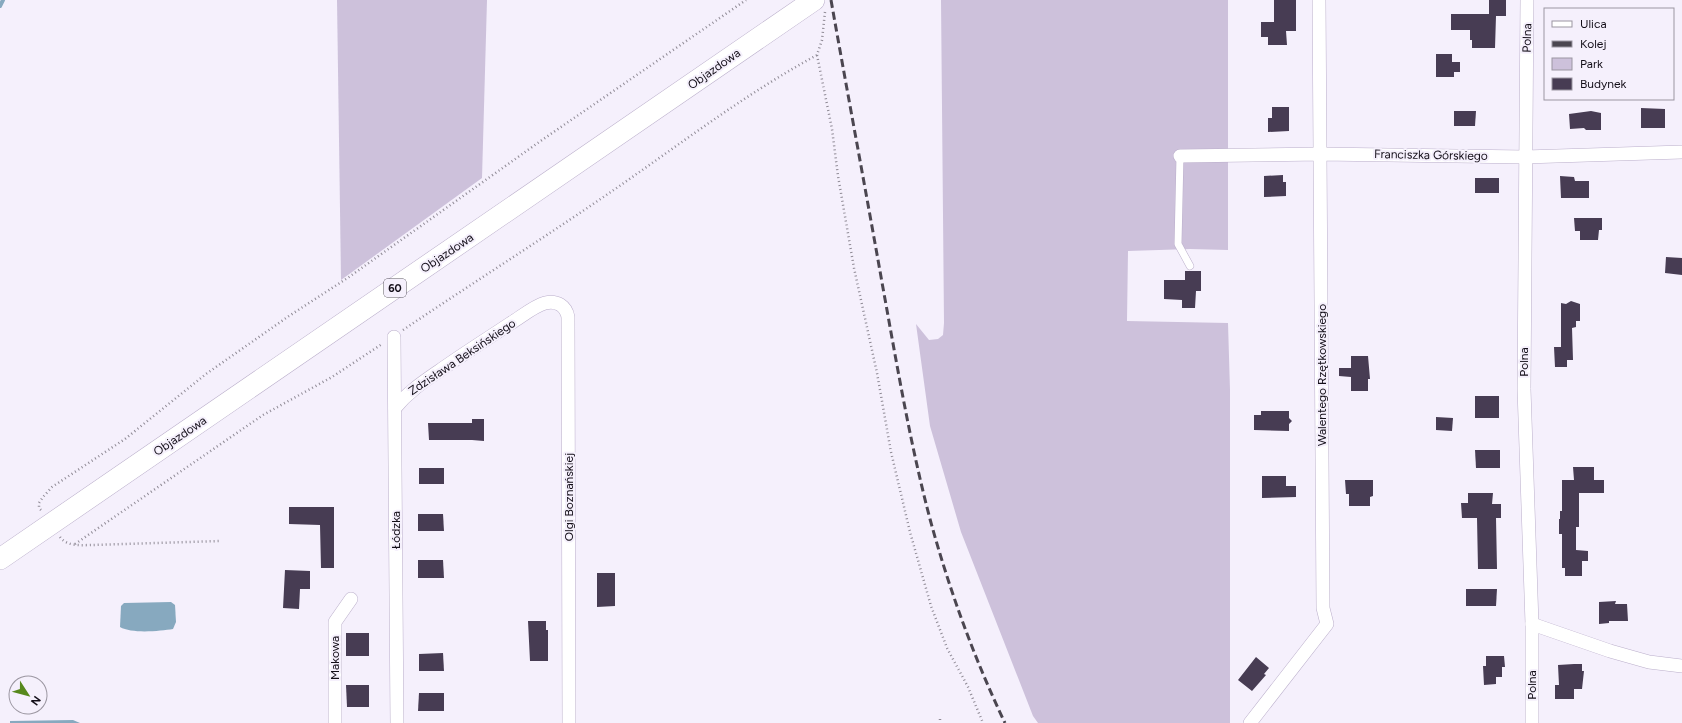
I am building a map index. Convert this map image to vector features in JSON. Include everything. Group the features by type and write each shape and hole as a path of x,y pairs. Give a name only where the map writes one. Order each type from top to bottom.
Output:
{"main road":[{"name":"Objazdowa","path":"0,559 790,16 819,4"}],"street":[{"name":"Walentego Rzętkowskiego","path":"1250,723 1327,624 1323,608 1319,0"},
{"name":"Polna","path":"1527,0 1524,389 1532,624 1532,723"},
{"name":"Franciszka Górskiego","path":"1180,156 1321,154 1525,157 1682,152"},
{"name":"Olgi Boznańskiej","path":"532,310 545,303 552,303 563,306 566,309 568,317 569,723"},
{"name":"Zdzisława Beksińskiego","path":"395,408 408,393 473,347 532,310"},
{"name":"Łódzka","path":"394,336 397,723"},
{"name":"Makowa","path":"335,723 335,622 351,599"},
{"path":"1532,624 1617,653 1649,662 1682,666"}],"lane":[{"path":"1180,156 1178,244 1190,266"}],"path":[{"path":"219,541 75,545 62,540 39,508 39,503 52,487 125,440 206,374 349,277 542,140 746,0"},
{"path":"819,4 822,40 817,55 832,129 838,176 854,268 877,373 891,452 910,532 934,613 947,648 968,687 983,723"},
{"path":"75,545 263,415 332,377 568,221 748,96 779,76 817,55"}],"green space":[{"path":"337,0 487,0 482,178 341,280"},
{"path":"941,0 1228,0 1228,250 1190,249 1128,251 1127,321 1228,323 1230,390 1230,723 1038,723 1033,716 961,532 930,426 916,324 929,340 938,339 943,335"}],"water":[{"path":"171,602 175,605 176,622 173,629 132,631 120,627 121,606 124,603"},
{"path":"73,720 80,723 10,723 10,721"}],"building":[{"path":"1274,0 1296,0 1296,31 1286,31 1287,45 1268,45 1268,37 1261,37 1261,22 1274,22"},
{"path":"1489,0 1506,0 1506,16 1496,16 1495,48 1472,48 1470,30 1451,30 1451,14 1489,14"},
{"path":"1436,54 1452,54 1452,62 1460,62 1460,72 1454,72 1454,77 1436,77"},
{"path":"1272,107 1289,107 1289,131 1268,132 1268,118 1272,118"},
{"path":"1641,108 1665,109 1665,128 1641,128"},
{"path":"1454,111 1476,111 1475,126 1454,126"},
{"path":"1591,111 1601,113 1601,130 1586,130 1584,128 1570,129 1569,114"},
{"path":"1283,175 1283,182 1286,182 1286,196 1264,197 1264,176"},
{"path":"1560,176 1574,177 1575,181 1589,181 1589,198 1561,198"},
{"path":"1475,178 1499,178 1499,193 1475,193"},
{"path":"1574,218 1602,218 1602,230 1599,230 1598,240 1580,240 1580,231 1575,231"},
{"path":"1666,257 1682,258 1682,275 1665,273"},
{"path":"1185,271 1201,271 1201,291 1196,291 1195,308 1182,308 1182,300 1164,299 1164,280 1185,280"},
{"path":"1571,301 1580,304 1580,321 1576,321 1576,327 1572,328 1573,360 1567,360 1567,367 1555,367 1554,347 1561,347 1561,303 1566,304"},
{"path":"1351,356 1368,356 1370,379 1368,379 1368,391 1351,391 1351,377 1339,376 1339,368 1351,368"},
{"path":"1475,396 1499,396 1499,418 1475,418"},
{"path":"1261,411 1289,411 1289,418 1292,421 1289,424 1289,431 1254,430 1254,415 1261,415"},
{"path":"1436,417 1453,418 1452,431 1436,430"},
{"path":"472,419 484,419 484,441 429,440 428,423 472,423"},
{"path":"1475,450 1500,450 1500,468 1476,468"},
{"path":"1573,467 1594,467 1594,480 1604,480 1604,493 1579,493 1579,527 1576,527 1576,550 1588,551 1588,561 1582,561 1582,576 1565,576 1565,568 1562,568 1562,534 1559,534 1560,511 1562,511 1562,480 1574,480"},
{"path":"419,468 444,468 444,484 419,484"},
{"path":"1262,476 1286,476 1286,486 1296,486 1296,497 1262,498"},
{"path":"1345,480 1373,480 1373,496 1370,497 1370,506 1349,506 1349,494 1346,494"},
{"path":"1468,493 1493,493 1492,504 1501,504 1501,518 1496,518 1497,569 1478,569 1477,518 1462,518 1461,503 1468,503"},
{"path":"289,507 334,507 334,568 321,568 320,525 289,524"},
{"path":"418,514 443,514 444,531 418,531"},
{"path":"418,560 443,560 444,578 418,578"},
{"path":"285,570 310,571 310,589 300,589 299,609 283,608"},
{"path":"597,573 615,573 615,606 597,607"},
{"path":"1466,589 1497,589 1496,606 1466,606"},
{"path":"1616,601 1615,604 1627,604 1628,621 1609,621 1609,623 1599,624 1599,602"},
{"path":"528,621 546,621 546,630 548,630 548,661 530,661"},
{"path":"346,633 369,633 369,656 346,656"},
{"path":"443,653 444,671 419,671 419,654"},
{"path":"1486,656 1504,656 1505,667 1502,667 1502,677 1496,677 1496,684 1484,685 1483,666 1486,666"},
{"path":"1256,657 1269,668 1264,674 1266,675 1252,691 1238,680"},
{"path":"1582,664 1582,671 1584,671 1582,689 1574,689 1574,699 1555,699 1555,685 1559,685 1558,665"},
{"path":"346,685 369,685 369,707 347,707"},
{"path":"419,693 444,693 444,711 418,711"}],"waterway":[{"path":"0,6 3,0"}],"railway":[{"path":"831,0 899,375 923,490 937,545 963,623 983,674 1005,723"}]}
